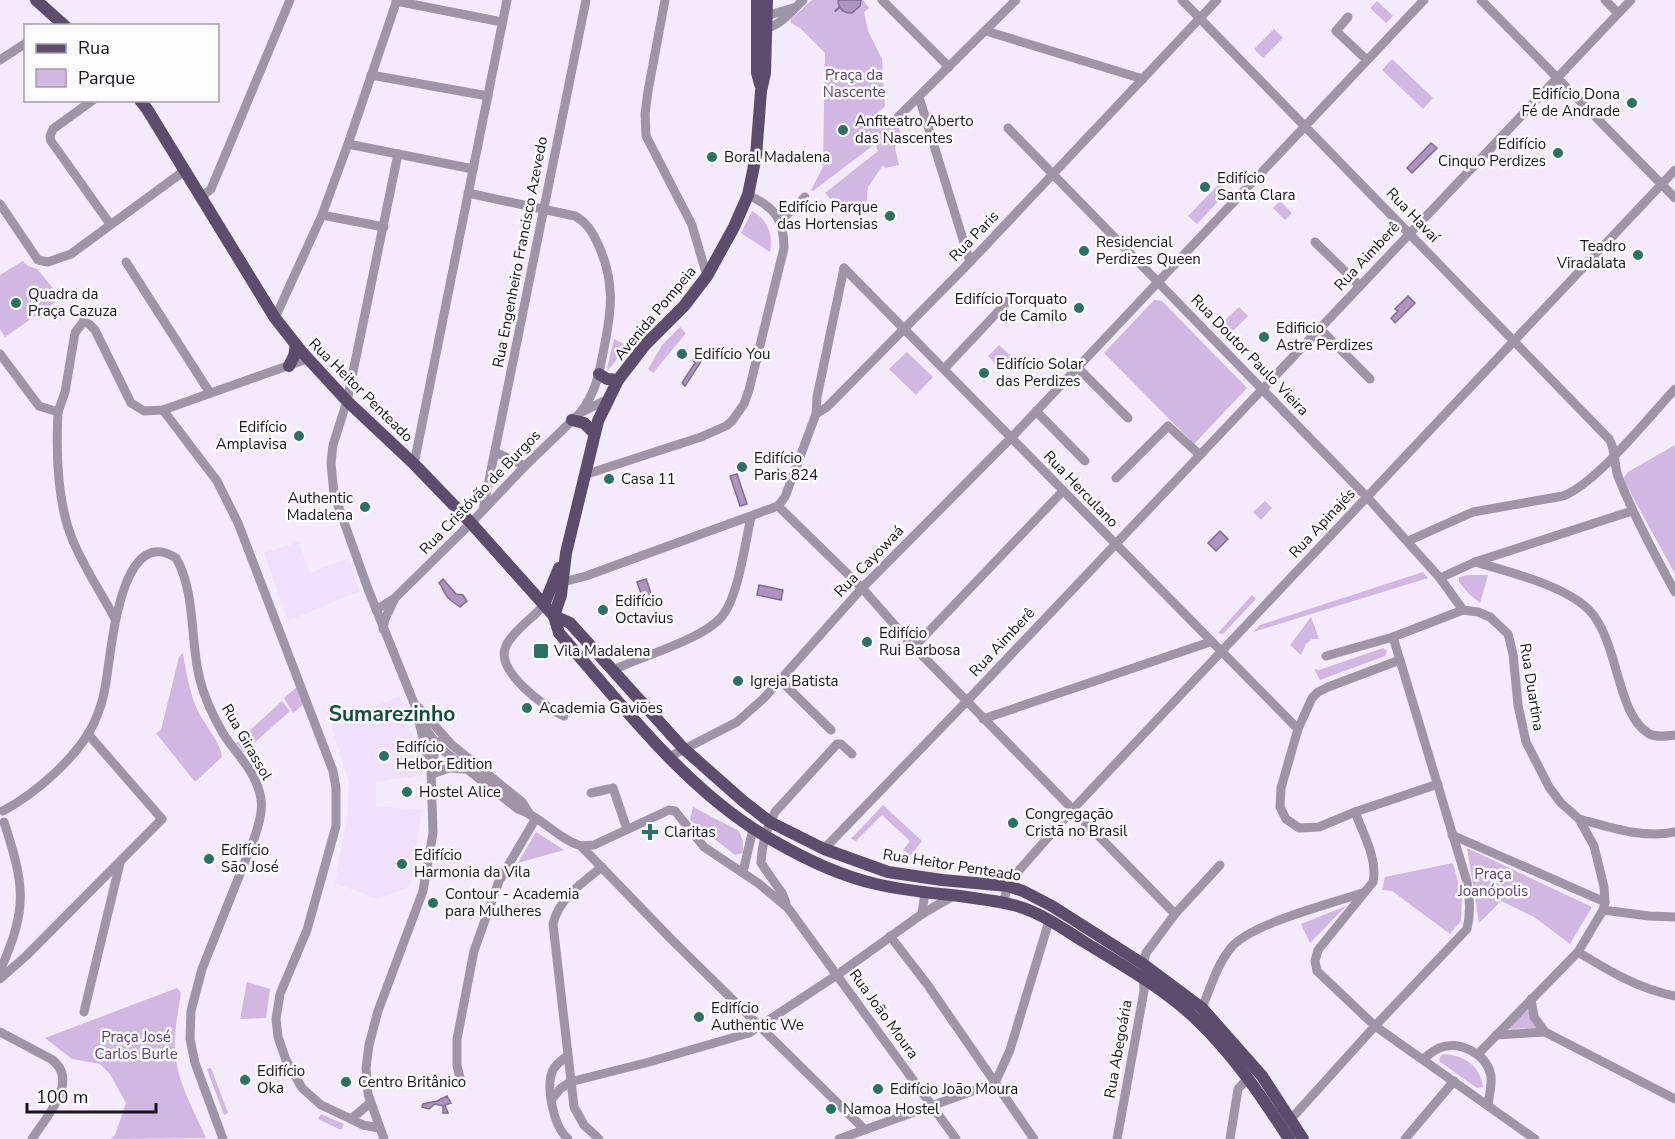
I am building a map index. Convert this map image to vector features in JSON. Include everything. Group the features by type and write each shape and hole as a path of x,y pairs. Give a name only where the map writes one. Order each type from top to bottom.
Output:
{"main road":[{"path":"36,0 59,24"},
{"path":"757,0 762,24"},
{"path":"762,24 767,0"},
{"name":"Avenida Pompeia","path":"554,616 560,580 594,433 608,399 618,380 645,345 684,306 707,276 734,227 748,195 756,156 761,92 765,73 762,24"},
{"name":"Rua Heitor Penteado","path":"142,102 275,318 307,359 471,523 554,616 570,623 683,748 770,822 824,849 888,872 1008,886 1052,906 1143,964 1202,1008 1262,1076 1303,1139"},
{"path":"289,366 296,345"},
{"path":"599,374 607,379 618,380"},
{"path":"576,416 594,433"},
{"path":"525,584 542,586 560,580"},
{"name":"Avenida Pompeia","path":"544,605 560,580"},
{"name":"Rua Heitor Penteado","path":"554,616 559,633 669,757 707,793 753,829 798,854 875,884 1003,903 1022,908 1049,921 1144,978 1195,1018 1248,1078 1289,1139"},
{"path":"924,892 930,882 942,880"},
{"path":"956,897 974,892 1000,894 1008,886"}],"street":[{"path":"200,198 211,189 290,0"},
{"path":"414,464 507,0"},
{"name":"Rua Engenheiro Francisco Azevedo","path":"483,510 586,0"},
{"path":"665,0 648,91 645,114 646,136 692,225 707,276"},
{"path":"882,0 949,67"},
{"path":"898,117 1016,0"},
{"name":"Rua Havaí","path":"1182,0 1610,438 1616,453"},
{"name":"Rua Paris","path":"778,507 785,497 816,414 826,407 970,262 1217,0"},
{"name":"Rua Cayowaá","path":"669,757 737,722 747,714 862,588 1011,438 1424,0"},
{"path":"1481,0 1675,198"},
{"path":"1605,0 1618,13"},
{"name":"Rua Aimberê","path":"824,849 1631,0"},
{"path":"275,318 322,215 397,1 502,22"},
{"path":"762,24 784,20 801,3"},
{"path":"1348,17 1336,31 1367,60"},
{"path":"986,31 1143,79"},
{"path":"0,60 24,44"},
{"path":"371,75 488,96"},
{"path":"919,97 970,262"},
{"path":"90,102 53,129 50,136 51,141 110,224"},
{"name":"Rua Doutor Paulo Vieira","path":"1008,128 1367,497 1440,578 1462,610"},
{"path":"348,144 473,169"},
{"path":"398,154 347,401 333,445 331,477 334,494 376,610 422,723 445,745 522,802 532,815"},
{"name":"Rua Apinajés","path":"1003,903 1008,886 1018,871 1073,809 1675,170"},
{"path":"0,204 38,260 48,262 71,254 184,171"},
{"path":"468,193 544,208 582,220 592,233 607,264 611,309 599,374 593,393 576,416"},
{"path":"584,475 701,437 726,426 739,412 749,390 782,255 784,237 780,221 770,207 748,195"},
{"path":"780,221 805,197"},
{"path":"322,215 384,227"},
{"path":"1316,242 1360,285"},
{"path":"126,262 210,393"},
{"name":"Rua Herculano","path":"816,414 817,397 844,268 1062,492 1298,729"},
{"path":"944,369 1009,300"},
{"path":"0,971 18,926 22,898 18,866 3,817 61,767 88,734 105,689 115,619 72,539 66,521 56,450 58,412 65,392 75,333 83,322 95,330 131,403 144,411 163,410 307,359"},
{"path":"1320,329 1370,379"},
{"path":"0,354 39,406 58,412"},
{"path":"1077,367 1128,418"},
{"path":"1408,541 1473,512 1574,492 1616,453 1675,389"},
{"name":"Rua Cristóvão de Burgos","path":"376,610 395,598 576,416 608,399"},
{"path":"163,410 217,481 238,523 333,771 336,788 336,826 307,930 280,994 276,1019 278,1037 286,1059 302,1088 321,1105 363,1125 379,1128"},
{"path":"1036,411 1085,461"},
{"path":"1116,478 1168,426 1200,455"},
{"path":"495,452 525,466"},
{"path":"1616,453 1617,475 1632,511 1675,592"},
{"path":"914,647 1062,492"},
{"path":"560,580 778,507 862,588 914,647 983,719 1175,914"},
{"path":"1440,578 1475,562 1632,511"},
{"path":"613,670 702,633 723,614 734,591 751,517"},
{"name":"Rua Girassol","path":"115,619 129,575 139,561 155,552 162,552 176,558 189,602 195,655 206,700 225,737 257,783 261,801 259,823 254,839 202,969 191,1011 190,1039 195,1063 223,1139"},
{"path":"1475,562 1562,591 1581,603 1594,615 1602,628 1630,712 1637,724 1652,735 1675,735"},
{"path":"368,589 382,599 395,598 383,628"},
{"path":"544,605 507,643 503,656 507,667 535,697 564,716"},
{"path":"1326,657 1393,637 1462,610"},
{"name":"Rua Duartina","path":"1462,610 1478,612 1490,617 1508,634 1513,654 1518,705 1526,742 1549,788 1561,803 1579,819 1594,846 1600,868 1604,906"},
{"path":"1291,1119 1467,929 1470,917 1470,895 1393,637"},
{"path":"983,719 1210,642"},
{"path":"1400,660 1318,692 1305,712 1298,729 1281,788 1280,807 1286,819 1299,828 1306,829 1319,827 1355,812 1438,784"},
{"path":"780,680 831,730"},
{"path":"416,705 433,774"},
{"path":"0,979 26,956 162,819 88,734"},
{"name":"Rua João Moura","path":"788,908 782,893 761,863 765,836 770,822 776,812 837,744 841,744 852,754"},
{"path":"445,745 464,769 518,809 532,815 581,846 671,939 865,1130"},
{"path":"384,1139 370,1103 366,1068 373,1028 421,897 433,833 433,756 445,745"},
{"path":"433,774 448,768 464,769"},
{"path":"591,793 613,788 627,830"},
{"name":"Rua João Moura","path":"581,846 594,845 672,810 679,815 704,847 743,872 788,908 956,1139"},
{"path":"1355,812 1375,872 1373,882 1317,950 1315,961 1317,971 1375,1026 1535,1139"},
{"path":"461,1081 457,1066 457,1039 474,951 499,881 532,815"},
{"path":"1579,819 1639,833 1675,832"},
{"path":"743,872 753,829"},
{"path":"1452,835 1604,906 1649,916 1675,917"},
{"path":"84,1012 120,863"},
{"path":"1143,964 1152,942 1220,865"},
{"path":"599,1139 576,1114 570,1082 553,924 556,914 568,896 602,867"},
{"path":"922,914 924,892"},
{"path":"1202,1008 1225,956 1234,945 1259,927 1364,893"},
{"path":"552,1100 560,1089 570,1082 734,1038 762,1027 922,914 956,897"},
{"path":"1478,1054 1578,952 1604,906"},
{"path":"839,1139 852,1137 865,1130 995,1083 1010,1050 1049,921"},
{"path":"890,936 927,984 1034,1139"},
{"path":"1578,952 1626,980 1675,996"},
{"name":"Rua Abegoária","path":"1117,1139 1144,991 1143,964"},
{"path":"1531,999 1534,1017 1545,1032 1675,1099"},
{"path":"0,1032 57,1063 64,1075 61,1094 32,1139"},
{"path":"1496,1035 1545,1032"},
{"path":"1423,1059 1438,1048 1447,1046 1458,1046 1478,1054 1491,1077 1488,1105"},
{"path":"567,1056 552,1072 552,1100 558,1126 568,1139"},
{"path":"1230,1139 1238,1089 1248,1078"},
{"path":"1405,1139 1454,1081"},
{"path":"351,1119 370,1103"}],"shaded area":[{"path":"838,0 861,0 860,6 852,13 842,10"},
{"path":"1431,143 1437,148 1412,173 1407,168"},
{"path":"1408,296 1415,303 1395,323 1391,318 1398,311 1395,309"},
{"path":"696,356 702,360 685,386 682,383 695,363 693,360"},
{"path":"737,474 747,504 740,506 730,476"},
{"path":"1220,531 1228,539 1216,551 1208,543"},
{"path":"298,542 310,573 348,558 360,591 288,621 264,553"},
{"path":"443,579 456,594 463,595 467,601 460,607 445,594 439,583"},
{"path":"646,579 654,602 645,605 637,582"},
{"path":"759,585 783,590 781,600 757,595"},
{"path":"399,696 422,775 376,782 376,806 422,810 410,887 378,899 335,883 347,817 349,782 331,725"},
{"path":"447,1096 451,1103 445,1105 448,1113 443,1113 443,1106 435,1104 429,1109 422,1107 423,1104"}],"green space":[{"name":"Praça da Nascente","path":"812,0 863,0 869,8 864,12 868,31 882,59 885,106 877,114 882,120 888,117 897,124 902,137 898,139 895,148 899,165 885,168 883,165 868,187 866,210 832,201 825,193 878,151 875,144 813,191 811,190 823,167 825,53 800,28 791,23 791,19"},
{"path":"1377,1 1393,16 1386,23 1370,8"},
{"path":"1274,29 1283,38 1263,58 1254,49"},
{"path":"1392,59 1433,98 1423,109 1382,70"},
{"path":"1220,183 1228,191 1197,224 1188,216"},
{"path":"1280,201 1292,213 1285,220 1273,208"},
{"path":"752,211 766,223 771,239 770,252 741,233"},
{"path":"23,261 28,266 37,269 61,298 5,337 0,329 0,275"},
{"path":"1154,300 1162,301 1247,388 1194,444 1104,353"},
{"path":"1239,307 1248,316 1233,331 1223,322"},
{"path":"680,327 686,333 653,373 648,369 662,345"},
{"path":"614,339 624,344 608,370 607,368"},
{"path":"999,345 1012,357 1000,369 988,356"},
{"path":"907,352 933,377 916,395 889,369"},
{"path":"1675,445 1675,574 1623,479 1628,472"},
{"path":"1265,501 1272,508 1261,520 1253,512"},
{"path":"1423,572 1428,578 1253,632 1260,625"},
{"path":"1488,575 1480,603 1459,582 1459,577"},
{"path":"1252,595 1256,599 1223,634 1218,633"},
{"path":"1311,617 1319,639 1312,639 1306,644 1301,655 1290,645"},
{"path":"1383,648 1387,651 1385,656 1320,680 1314,669 1319,670"},
{"path":"183,653 194,701 222,757 195,782 156,733 161,730 179,657"},
{"path":"298,686 306,702 293,713 284,698"},
{"path":"282,701 290,711 244,752 236,743"},
{"path":"883,805 922,841 910,856 903,850 910,841 882,815 856,841 851,839"},
{"path":"693,807 739,831 743,841 743,853 735,855 690,820"},
{"path":"536,832 564,850 518,863"},
{"name":"Praça Joanópolis","path":"1467,848 1592,907 1570,944 1534,917 1501,901 1479,923"},
{"path":"1453,863 1462,897 1461,921 1450,934 1392,891 1382,890 1385,877"},
{"path":"1346,906 1310,943 1301,924"},
{"path":"247,982 270,989 266,1018 240,1019"},
{"name":"Praça José Carlos Burle","path":"177,988 181,993 176,1021 176,1061 186,1095 206,1138 110,1139 115,1135 126,1103 110,1074 100,1064 72,1059 45,1038"},
{"path":"1528,1010 1537,1028 1507,1029"},
{"path":"1441,1055 1459,1057 1470,1063 1479,1073 1483,1087 1477,1088 1439,1061"},
{"path":"211,1068 228,1113 224,1115 207,1069"},
{"path":"321,1114 344,1124 341,1130 318,1119"}],"waterway":[{"path":"835,11 840,7"}],"place":[{"name":"Edifício Dona Fé de Andrade","path":"1632,103"},
{"name":"Anfiteatro Aberto das Nascentes","path":"843,130"},
{"name":"Edifício Cinquo Perdizes","path":"1558,153"},
{"name":"Boral Madalena","path":"712,157"},
{"name":"Edifício Santa Clara","path":"1205,187"},
{"name":"Edifício Parque das Hortensias","path":"890,216"},
{"name":"Residencial Perdizes Queen","path":"1084,251"},
{"name":"Teadro Viradalata","path":"1638,255"},
{"name":"Quadra da Praça Cazuza","path":"16,303"},
{"name":"Edifício Torquato de Camilo","path":"1079,308"},
{"name":"Edificio Astre Perdizes","path":"1264,337"},
{"name":"Edifício You","path":"682,354"},
{"name":"Edifício Solar das Perdizes","path":"984,373"},
{"name":"Edifício Amplavisa","path":"299,436"},
{"name":"Edifício Paris 824","path":"742,467"},
{"name":"Casa 11","path":"609,479"},
{"name":"Authentic Madalena","path":"365,507"},
{"name":"Edifício Octavius","path":"603,610"},
{"name":"Edifício Rui Barbosa","path":"867,642"},
{"name":"Vila Madalena","path":"541,651"},
{"name":"Igreja Batista","path":"738,681"},
{"name":"Academia Gaviões","path":"527,708"},
{"name":"Edifício Helbor Edition","path":"384,756"},
{"name":"Hostel Alice","path":"407,792"},
{"name":"Congregação Cristã no Brasil","path":"1013,823"},
{"name":"Claritas","path":"650,832"},
{"name":"Edifício São José","path":"209,859"},
{"name":"Edifício Harmonia da Vila","path":"402,864"},
{"name":"Contour - Academia para Mulheres","path":"433,903"},
{"name":"Edifício Authentic We","path":"699,1017"},
{"name":"Edifício Oka","path":"245,1080"},
{"name":"Centro Britânico","path":"346,1082"},
{"name":"Edifício João Moura","path":"878,1089"},
{"name":"Namoa Hostel","path":"831,1109"}],"district":[{"name":"Sumarezinho","path":"392,714"}]}
